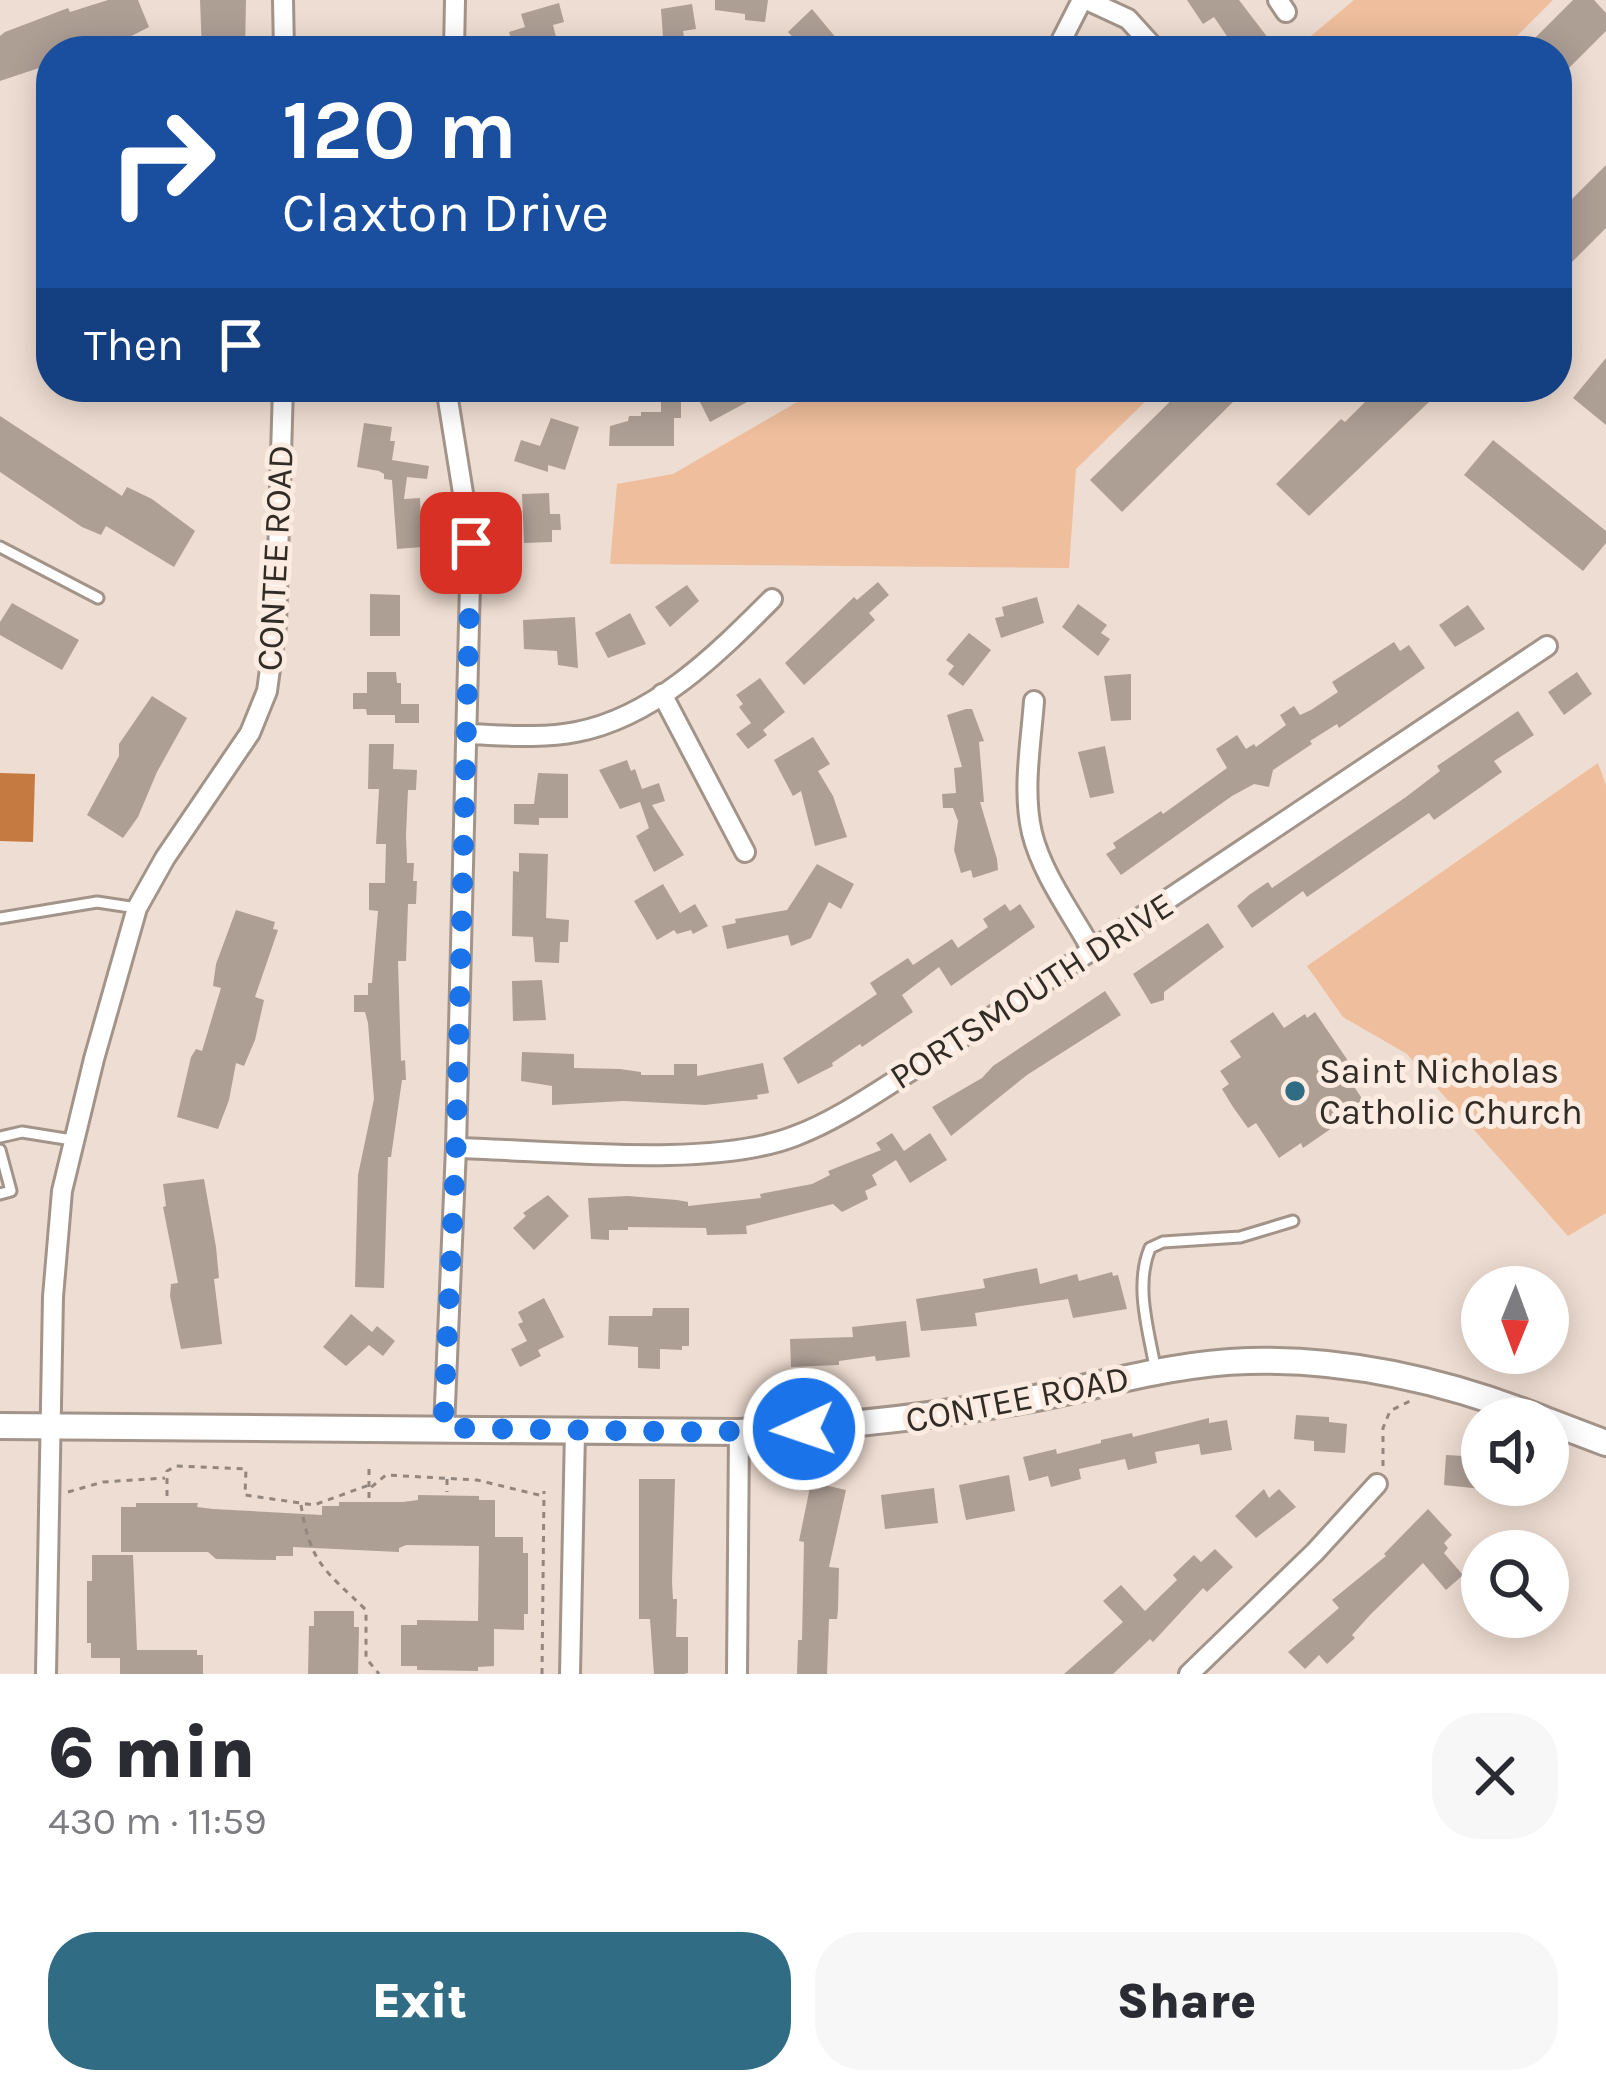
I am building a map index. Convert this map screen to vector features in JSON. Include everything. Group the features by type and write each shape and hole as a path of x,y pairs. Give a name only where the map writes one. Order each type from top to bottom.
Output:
{"street":[{"path":"284,0 284,36"},
{"path":"454,36 455,0"},
{"path":"1064,36 1084,0 1127,19 1143,36"},
{"name":"CONTEE ROAD","path":"50,1426 56,1247 72,1140 137,908 165,858 250,733 267,691 276,625 283,402"},
{"path":"443,1428 456,1148 471,543 448,402"},
{"path":"466,734 574,733 615,720 662,694 772,599"},
{"name":"PORTSMOUTH DRIVE","path":"456,1148 700,1153 778,1142 850,1108 1547,646"},
{"path":"662,694 745,852"},
{"path":"1034,701 1029,794 1033,834 1043,863 1092,950"},
{"name":"CONTEE ROAD","path":"0,1426 739,1432 933,1416 1156,1372 1253,1361 1342,1366 1450,1386 1484,1398"},
{"path":"46,1674 50,1426"},
{"name":"CONTEE ROAD","path":"1569,1429 1606,1443"},
{"path":"570,1674 575,1431"},
{"path":"737,1674 739,1432"},
{"path":"1190,1674 1377,1484"}],"lane":[{"path":"0,547 98,598"},
{"path":"0,918 98,902 137,908"},
{"path":"0,1138 22,1132 72,1140"},
{"path":"0,1150 11,1191 0,1194"},
{"path":"1156,1372 1144,1300 1144,1264 1150,1248 1162,1242 1240,1237 1293,1221"}],"path":[{"path":"1377,1484 1383,1471 1383,1428 1390,1411 1417,1399"},
{"path":"167,1496 167,1471 176,1466 246,1469 245,1495 314,1505 369,1487 386,1475 447,1477 543,1494 542,1674"},
{"path":"369,1468 369,1498"},
{"path":"447,1477 447,1492"},
{"path":"49,1498 103,1482 167,1478"},
{"path":"301,1504 306,1540 315,1561 366,1610 366,1658"},
{"path":"536,1583 543,1583"},
{"path":"359,1655 379,1674"}],"shaded area":[{"path":"1354,0 1553,0 1517,36 1311,36"},
{"path":"797,402 1145,402 1076,469 1069,568 610,564 617,484 673,474"},
{"path":"1598,763 1606,785 1606,1213 1568,1236 1407,1054 1343,1017 1307,966"},
{"path":"0,773 35,774 33,842 0,841"}],"building":[{"path":"108,0 138,0 149,27 131,36 36,36 36,69 0,81 0,36 68,8 70,12"},
{"path":"200,0 246,0 245,36 201,36"},
{"path":"715,0 768,0 765,22 715,10"},
{"path":"1187,0 1239,0 1266,36 1227,36 1214,17 1203,24"},
{"path":"1573,0 1594,0 1606,13 1606,31 1572,65 1572,36 1537,36"},
{"path":"559,3 564,22 553,25 556,36 510,36 509,32 525,27 521,14"},
{"path":"692,4 696,29 683,31 684,36 663,36 661,9"},
{"path":"812,9 834,36 792,36 788,32"},
{"path":"1606,165 1606,228 1572,262 1572,199"},
{"path":"1606,358 1606,425 1573,398"},
{"path":"661,402 681,402 681,418 674,418 674,446 609,446 610,426 628,421 629,416 641,416 641,412 661,412"},
{"path":"700,402 747,402 710,422"},
{"path":"1170,402 1233,402 1122,512 1090,480"},
{"path":"1365,402 1429,402 1309,516 1276,484 1341,419 1345,422"},
{"path":"0,416 122,496 127,487 195,531 174,567 106,526 101,535 82,527 0,472"},
{"path":"551,418 579,427 565,470 548,465 548,472 514,461 521,440 540,446"},
{"path":"364,423 392,427 392,460 429,466 427,479 407,477 404,499 420,498 422,547 397,549 392,480 384,479 379,471 357,467"},
{"path":"1493,440 1606,531 1606,543 1583,571 1464,475"},
{"path":"549,493 550,514 560,514 561,530 552,530 552,542 524,543 522,494"},
{"path":"878,582 889,595 869,613 875,620 804,685 785,663 854,597 857,600"},
{"path":"687,585 699,601 670,627 655,607"},
{"path":"370,594 400,595 400,636 370,636"},
{"path":"1037,597 1044,623 1001,638 995,618 1004,616 1002,607"},
{"path":"12,603 79,640 62,670 0,635 0,622"},
{"path":"1078,604 1107,625 1101,633 1110,639 1098,656 1062,627"},
{"path":"1468,605 1485,629 1455,647 1439,625"},
{"path":"630,613 646,644 608,658 595,633"},
{"path":"575,617 578,668 558,665 557,651 524,649 523,620"},
{"path":"969,633 991,650 963,686 948,674 954,666 946,660"},
{"path":"1394,642 1400,651 1409,645 1425,668 1339,728 1337,724 1310,741 1273,770 1269,787 1254,784 1232,796 1121,875 1106,854 1116,848 1113,843 1227,768 1216,749 1237,735 1246,749 1256,747 1286,725 1280,715 1294,706 1300,715 1311,710 1338,692 1332,682"},
{"path":"367,672 396,672 401,704 419,704 419,723 395,723 395,715 367,715 366,709 353,709 353,693 367,693"},
{"path":"1577,672 1592,694 1564,715 1548,692"},
{"path":"1131,674 1131,720 1111,721 1104,676"},
{"path":"760,678 785,712 748,749 736,734 751,723 736,695"},
{"path":"152,696 187,718 123,838 87,815 119,756 119,744"},
{"path":"972,709 984,741 979,742 984,802 980,802 998,870 973,878 971,870 961,873 954,850 958,821 953,808 943,808 942,794 956,793 954,768 962,767 947,715"},
{"path":"1518,711 1534,735 1494,761 1502,772 1434,820 1429,813 1307,897 1303,891 1252,928 1237,906 1249,895 1268,882 1272,888 1406,797 1440,771 1437,766"},
{"path":"813,737 830,764 818,771 833,796 847,837 815,846 801,791 793,796 774,760"},
{"path":"369,744 394,744 393,769 417,770 416,790 408,790 406,835 407,863 414,863 413,881 417,881 416,904 408,904 406,961 398,961 401,1061 405,1060 406,1080 402,1080 388,1157 384,1288 355,1287 358,1175 374,1099 368,1023 365,1012 354,1012 354,995 368,995 368,983 372,983 378,911 369,910 369,883 385,883 386,844 376,844 379,789 368,789"},
{"path":"1105,746 1114,793 1090,798 1078,752"},
{"path":"627,760 642,789 659,783 665,801 652,805 684,855 654,872 636,836 649,828 640,802 620,809 599,770"},
{"path":"538,773 568,774 568,818 539,818 539,825 514,824 514,804 534,804"},
{"path":"519,853 548,854 546,918 569,920 568,942 560,942 559,963 535,962 533,937 512,936 513,871 519,872"},
{"path":"817,864 854,884 841,909 829,902 811,938 791,946 788,935 727,949 722,926 736,923 735,919 787,910"},
{"path":"663,884 680,913 695,904 708,926 693,934 674,930 657,940 634,901"},
{"path":"1005,904 1010,911 1020,904 1035,927 951,986 939,967 902,995 913,1012 798,1084 783,1058 877,994 870,983 908,958 913,965 952,939 958,948 988,927 983,919"},
{"path":"236,910 275,922 273,929 278,930 255,997 264,1000 255,1040 244,1066 236,1063 218,1129 177,1117 191,1057 196,1049 202,1051 221,988 213,986 216,964"},
{"path":"1208,923 1224,947 1164,992 1164,1000 1151,1004 1133,974"},
{"path":"542,980 546,1020 513,1021 512,981"},
{"path":"1105,991 1121,1015 1027,1075 951,1136 932,1107 982,1078"},
{"path":"1273,1012 1284,1028 1315,1012 1363,1083 1355,1088 1363,1100 1342,1115 1345,1119 1303,1148 1301,1143 1279,1158 1256,1123 1248,1128 1233,1107 1222,1089 1229,1084 1220,1071 1241,1057 1230,1041"},
{"path":"522,1052 574,1054 574,1068 620,1069 641,1075 674,1075 674,1064 697,1064 697,1076 763,1063 769,1093 757,1095 758,1099 705,1105 623,1101 552,1105 552,1086 521,1081"},
{"path":"892,1133 904,1151 930,1133 947,1160 910,1183 896,1160 872,1175 877,1185 865,1191 868,1199 842,1212 833,1204 746,1226 747,1234 628,1227 609,1230 609,1240 591,1239 588,1198 628,1196 677,1200 688,1206 761,1198 760,1194 812,1184 830,1175 828,1171 881,1150 876,1143"},
{"path":"204,1179 216,1247 219,1278 214,1279 222,1344 181,1349 170,1296 171,1284 178,1283 163,1184"},
{"path":"548,1195 569,1216 534,1250 513,1228 526,1216 523,1213"},
{"path":"1037,1268 1040,1284 1077,1274 1079,1281 1112,1272 1118,1275 1127,1309 1073,1318 1068,1299 975,1313 977,1326 921,1331 916,1299 985,1288 983,1279"},
{"path":"544,1298 564,1337 538,1350 541,1356 520,1367 511,1349 527,1341 518,1312"},
{"path":"653,1308 689,1308 689,1346 660,1349 660,1369 638,1368 638,1347 608,1345 609,1316 652,1316"},
{"path":"351,1314 372,1332 377,1326 395,1341 383,1356 369,1345 346,1366 323,1347"},
{"path":"906,1321 910,1357 876,1361 875,1356 839,1361 839,1365 791,1367 790,1339 853,1337 852,1327"},
{"path":"1296,1415 1329,1417 1329,1422 1347,1424 1345,1453 1314,1451 1314,1441 1294,1439"},
{"path":"1209,1418 1209,1423 1227,1420 1232,1450 1201,1455 1199,1444 1155,1452 1157,1463 1128,1470 1125,1459 1079,1469 1081,1479 1051,1487 1048,1476 1029,1481 1023,1457 1056,1449 1057,1454"},
{"path":"1446,1455 1461,1456 1461,1487 1444,1485"},
{"path":"1009,1475 1015,1511 966,1520 959,1485"},
{"path":"639,1479 675,1479 672,1582 673,1599 677,1599 676,1637 688,1637 688,1673 684,1674 654,1674 650,1619 639,1619"},
{"path":"811,1482 846,1490 829,1567 839,1568 837,1619 829,1619 827,1674 797,1674 804,1542 799,1541"},
{"path":"934,1488 938,1523 885,1529 881,1495"},
{"path":"1264,1489 1269,1498 1279,1489 1296,1507 1256,1538 1235,1516"},
{"path":"418,1495 495,1500 495,1537 523,1537 523,1553 528,1553 528,1614 524,1614 524,1630 494,1629 494,1666 478,1667 478,1671 401,1666 401,1625 417,1625 417,1620 478,1621 479,1546 406,1545 399,1552 293,1547 293,1556 276,1556 276,1560 216,1559 208,1552 121,1552 121,1507 136,1507 136,1503 198,1503 197,1507 213,1509 322,1515 322,1506 339,1506 339,1502 403,1502 418,1500"},
{"path":"1428,1509 1452,1535 1444,1543 1448,1548 1444,1553 1461,1577 1446,1590 1423,1563 1327,1664 1319,1655 1305,1669 1288,1652 1339,1608 1332,1600"},
{"path":"1215,1549 1233,1567 1207,1592 1203,1588 1153,1642 1150,1639 1113,1674 1064,1674 1123,1622 1103,1601 1121,1585 1145,1611 1177,1580 1173,1575 1194,1555 1201,1562"},
{"path":"92,1555 133,1555 137,1650 197,1650 197,1655 203,1655 203,1674 120,1674 120,1658 91,1658 87,1581 92,1581"},
{"path":"314,1611 354,1611 354,1627 359,1627 358,1674 308,1674"}],"place":[{"name":"Saint Nicholas Catholic Church","path":"1295,1091"}],"route":[{"path":"471,543 456,1148 443,1428 804,1429"}]}
